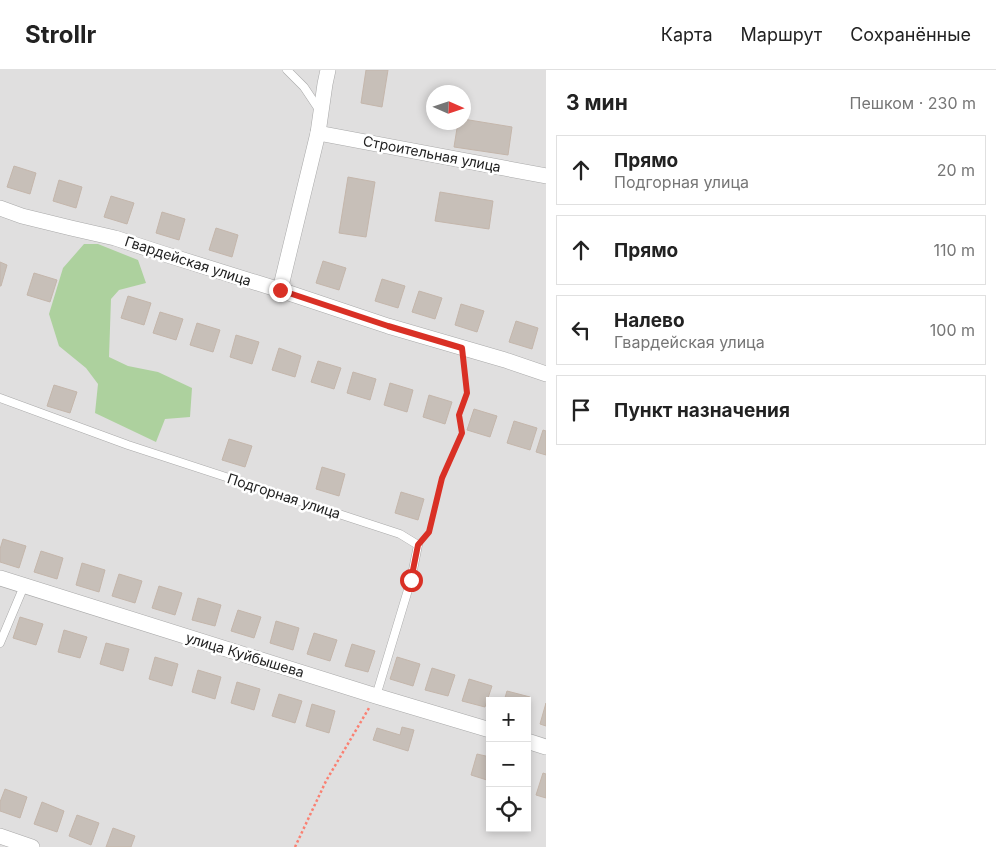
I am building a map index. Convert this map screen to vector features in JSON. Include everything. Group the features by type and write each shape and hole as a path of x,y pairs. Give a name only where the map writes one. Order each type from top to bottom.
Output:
{"street":[{"path":"280,290 318,133 326,72"},
{"name":"Строительная улица","path":"318,133 546,176"},
{"name":"Гвардейская улица","path":"0,208 22,216 115,238 388,326 546,374"},
{"name":"улица Куйбышева","path":"0,578 486,729"},
{"path":"530,742 546,747"},
{"path":"0,836 32,847"}],"lane":[{"path":"287,70 304,87 321,113"},
{"name":"Подгорная улица","path":"0,398 128,445 400,534 418,545"},
{"path":"376,696 411,580 418,545"},
{"path":"0,643 24,586"}],"path":[{"path":"418,545 429,532 442,478 462,433 459,415 467,393 462,348"},
{"path":"295,847 326,782 376,696"}],"shaded area":[{"path":"0,70 546,70 546,847 0,847"}],"green space":[{"path":"84,244 98,244 138,260 146,283 119,290 111,299 109,357 128,366 158,372 192,388 190,417 165,419 156,442 95,413 98,384 86,368 59,346 49,314 63,268"}],"building":[{"path":"366,70 388,70 382,107 361,103"},
{"path":"471,120 512,127 508,155 454,147 457,130 471,130"},
{"path":"14,166 36,173 30,194 7,187"},
{"path":"348,177 375,182 366,237 339,233"},
{"path":"59,180 82,187 76,208 53,201"},
{"path":"440,192 493,201 489,229 435,221"},
{"path":"111,196 134,203 127,224 104,217"},
{"path":"162,212 185,219 179,240 156,233"},
{"path":"216,228 238,235 232,257 209,250"},
{"path":"323,261 346,268 339,290 316,283"},
{"path":"0,262 7,265 1,286 0,286"},
{"path":"34,273 57,280 50,302 27,295"},
{"path":"382,279 405,286 398,308 375,301"},
{"path":"419,291 442,298 435,319 412,312"},
{"path":"128,296 151,303 144,325 121,318"},
{"path":"461,304 484,311 477,332 455,325"},
{"path":"160,312 183,319 176,340 153,333"},
{"path":"516,321 538,328 532,349 509,342"},
{"path":"197,323 220,330 213,352 190,345"},
{"path":"236,335 259,342 252,364 230,357"},
{"path":"279,348 301,356 295,377 272,370"},
{"path":"318,361 341,368 334,389 311,382"},
{"path":"353,372 376,379 370,400 347,393"},
{"path":"390,383 413,390 407,412 384,405"},
{"path":"54,385 77,392 70,413 47,406"},
{"path":"429,395 452,402 445,424 423,417"},
{"path":"474,409 497,416 490,437 467,430"},
{"path":"514,421 537,428 530,450 507,443"},
{"path":"543,430 546,431 546,455 536,452"},
{"path":"229,439 252,446 245,467 222,460"},
{"path":"322,467 345,474 339,496 316,489"},
{"path":"401,492 424,499 418,520 395,513"},
{"path":"3,539 26,546 19,568 0,562 0,549"},
{"path":"41,551 63,558 57,579 34,572"},
{"path":"82,563 105,570 99,592 76,585"},
{"path":"119,574 142,581 135,603 112,596"},
{"path":"159,586 182,593 175,615 152,608"},
{"path":"198,598 221,605 215,626 192,620"},
{"path":"238,610 261,617 254,638 231,631"},
{"path":"20,617 43,624 36,645 13,638"},
{"path":"276,621 299,628 293,650 270,643"},
{"path":"64,630 87,637 80,658 58,652"},
{"path":"314,633 337,640 330,661 307,654"},
{"path":"106,643 129,649 123,671 100,664"},
{"path":"352,644 375,651 368,672 345,666"},
{"path":"155,657 178,664 172,686 149,679"},
{"path":"397,657 420,664 413,686 390,679"},
{"path":"432,668 455,675 448,696 425,690"},
{"path":"198,670 221,677 215,699 192,692"},
{"path":"469,679 492,686 488,697 486,697 485,707 462,701"},
{"path":"237,682 260,689 254,710 231,703"},
{"path":"507,691 530,697 505,697"},
{"path":"279,694 302,701 295,723 272,716"},
{"path":"546,703 546,726 540,724"},
{"path":"312,704 335,711 329,733 306,726"},
{"path":"402,727 414,730 408,751 373,740 377,728 400,735"},
{"path":"477,754 486,756 486,780 471,775"},
{"path":"543,773 546,774 546,798 536,795"},
{"path":"5,789 27,797 20,818 0,811 0,802"},
{"path":"42,802 64,811 57,832 34,824"},
{"path":"77,815 99,823 91,845 69,836"},
{"path":"113,828 135,836 131,847 106,847"}],"route":[{"path":"280,290 388,326 462,348 467,393 459,415 462,433 442,478 429,532 418,545 411,580"}]}
